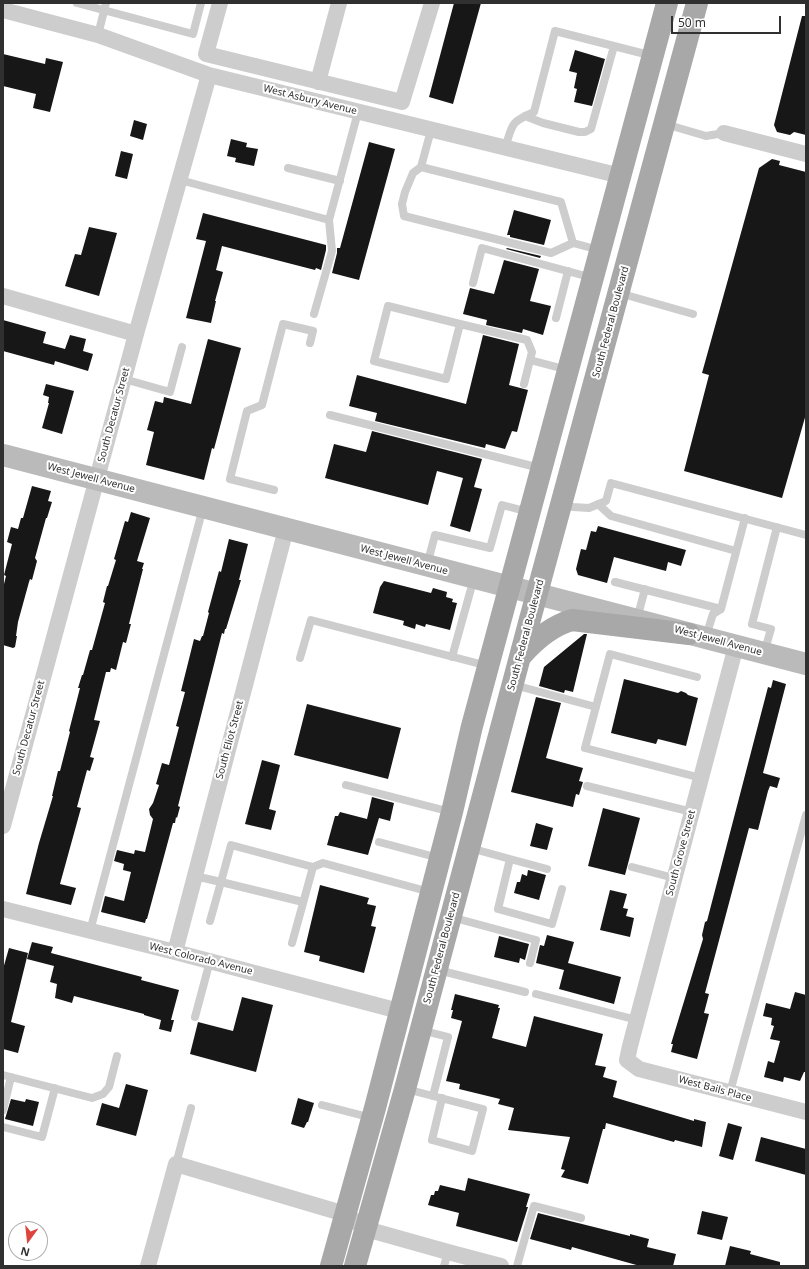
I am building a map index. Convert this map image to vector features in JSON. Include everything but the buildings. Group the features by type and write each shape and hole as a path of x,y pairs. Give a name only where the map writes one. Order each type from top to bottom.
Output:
{"main road":[{"path":"331,1266 372,1118 440,858 472,726 654,56 667,3"},
{"name":"South Federal Boulevard","path":"355,1266 405,1089 561,504 697,3"},
{"path":"520,657 532,642 560,623 572,620 630,626 697,636"}],"street":[{"path":"220,3 206,54 402,102 432,3"},
{"path":"318,82 339,3"},
{"name":"West Asbury Avenue","path":"3,10 98,35 209,75 621,176"},
{"name":"South Decatur Street","path":"3,826 136,334 209,75"},
{"path":"724,132 806,154"},
{"path":"3,296 136,334"},
{"name":"West Jewell Avenue","path":"3,455 806,664"},
{"name":"South Eliot Street","path":"175,952 286,529"},
{"name":"South Grove Street","path":"627,1060 736,646"},
{"name":"West Colorado Avenue","path":"3,909 210,961 399,1011"},
{"name":"West Bails Place","path":"627,1060 639,1069 806,1112"},
{"path":"148,1266 176,1164 345,1214 366,1229 446,1259 500,1266"}],"lane":[{"path":"77,3 106,7 152,23 193,34 201,3"},
{"path":"98,35 106,7"},
{"path":"505,148 512,125 517,119 534,112 556,31 654,56"},
{"path":"525,116 543,123 579,132 585,132 591,129 614,46"},
{"path":"314,314 332,251 329,220 358,112"},
{"path":"664,124 706,136 724,132"},
{"path":"431,130 421,167 413,173 405,192 402,204 404,216 551,253 573,242 601,250"},
{"path":"421,167 560,202 573,242"},
{"path":"288,168 340,181"},
{"path":"180,180 329,220"},
{"path":"473,283 482,248 593,278"},
{"path":"556,318 568,271"},
{"path":"618,293 693,314"},
{"path":"460,324 446,379 374,361 388,306 527,340 532,352 524,384"},
{"path":"274,490 230,479 247,411 262,405 283,324 314,331 310,343"},
{"path":"124,379 170,392 182,347"},
{"path":"530,360 569,370"},
{"path":"330,415 542,469"},
{"path":"561,504 573,507 590,508 606,501 611,483 806,535"},
{"path":"598,504 611,516 736,551"},
{"path":"427,565 435,535 490,548 502,505 530,513"},
{"path":"90,931 203,507"},
{"path":"697,636 713,614 721,609 744,518"},
{"path":"764,653 771,629 752,624 777,527"},
{"path":"452,657 474,578"},
{"path":"615,582 721,609"},
{"path":"637,620 645,589"},
{"path":"300,658 311,620 488,666"},
{"path":"697,677 610,654 585,748 701,778"},
{"path":"513,685 596,707"},
{"path":"346,785 452,812"},
{"path":"587,786 692,812"},
{"path":"730,1092 806,815"},
{"path":"380,842 440,858"},
{"path":"210,921 231,845 313,867 323,863 430,893"},
{"path":"469,848 547,869"},
{"path":"510,859 498,909 552,924 562,888"},
{"path":"292,943 313,867"},
{"path":"632,867 674,878"},
{"path":"195,876 303,902"},
{"path":"450,917 536,940 530,963"},
{"path":"195,1016 210,961"},
{"path":"436,969 525,992"},
{"path":"536,994 637,1020"},
{"path":"420,1030 448,1037 433,1096"},
{"path":"3,1110 7,1076 92,1098 103,1094 109,1087 117,1056"},
{"path":"3,1127 42,1137 55,1088"},
{"path":"405,1089 442,1098 483,1109 472,1151 432,1140 442,1098"},
{"path":"322,1105 372,1118"},
{"path":"176,1164 191,1108"},
{"path":"517,1266 534,1206 581,1218"}]}
